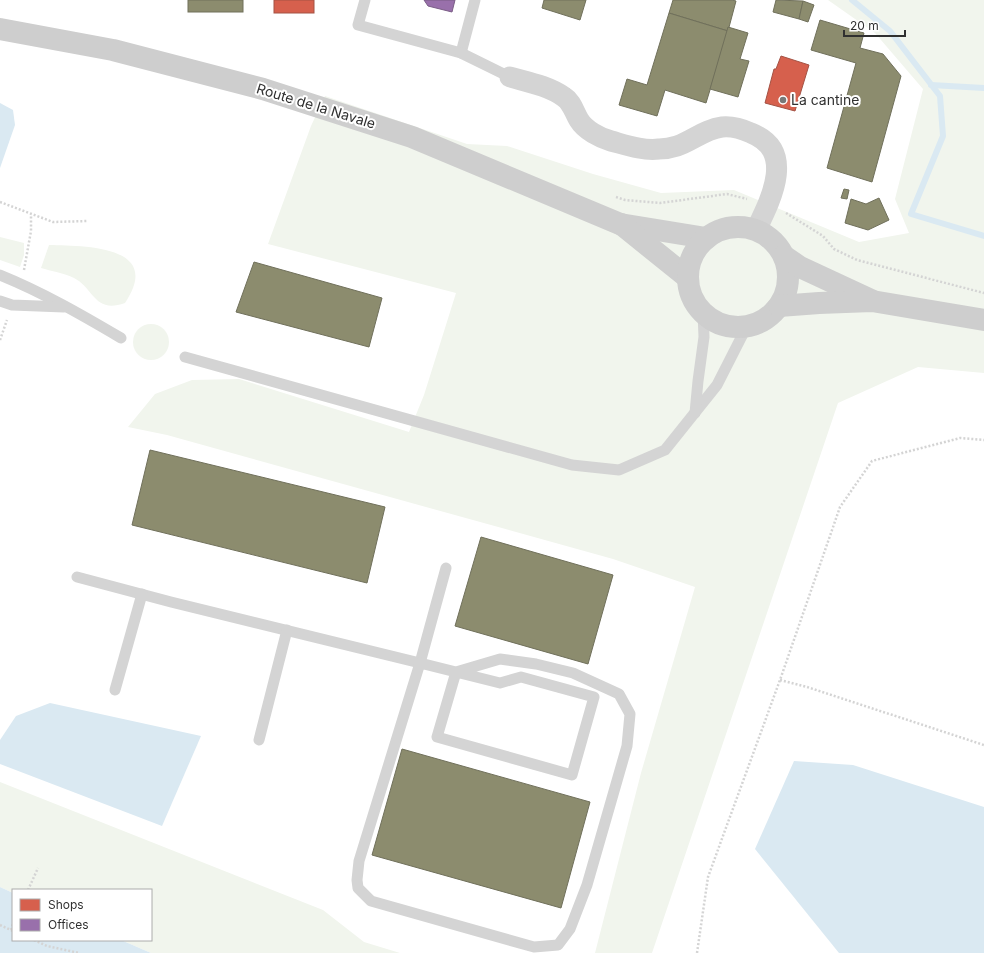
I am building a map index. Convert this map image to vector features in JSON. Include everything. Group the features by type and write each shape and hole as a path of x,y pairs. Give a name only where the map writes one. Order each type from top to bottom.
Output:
{"main road":[{"name":"Route de la Navale","path":"0,28 113,50 257,87 339,112 412,137 620,224 706,238"},
{"name":"Route de la Navale","path":"620,224 688,278"},
{"path":"729,227 743,227 756,230 772,240 784,256 788,268 788,281 785,294 779,306 765,319 747,326 726,326 714,321 703,312 692,297 688,278 691,259 697,248 706,238 716,231 729,227"},
{"path":"784,256 800,267 872,301"},
{"path":"779,306 872,301 984,320"}],"street":[{"path":"510,77 539,85 565,97 574,109 579,121 590,132 607,140 637,148 657,150 677,146 705,132 722,127 741,129 757,135 771,147 777,161 776,183 768,205 756,230"}],"lane":[{"path":"365,0 358,25 461,53 510,77"},
{"path":"461,53 475,0"},
{"path":"0,275 69,307 121,338"},
{"path":"0,301 12,305 69,307"},
{"path":"695,413 704,337 703,312"},
{"path":"185,357 213,363 572,465 619,470 665,450 717,385 747,326"},
{"path":"446,568 420,663 359,861 357,880 358,888 371,901 456,926 534,947 558,945 570,929 587,885 627,746 630,714 619,694 573,673 536,664 500,659 456,672"},
{"path":"77,577 500,683 521,677 594,697 572,775 437,736 456,672"},
{"path":"115,690 142,594"},
{"path":"259,740 287,630"}],"path":[{"path":"611,196 625,200 660,203 727,194 768,205 788,214 822,236 834,249 856,260 984,293"},
{"path":"0,202 52,222 88,221"},
{"path":"697,953 708,877 780,680 840,507 872,462 960,438 984,440"},
{"path":"780,680 808,687 984,745"},
{"path":"28,889 38,868"},
{"path":"0,925 12,930"},
{"path":"36,941 47,946 79,953"}],"shaded area":[{"path":"828,0 984,0 984,373 918,367 838,403 652,953 595,953 641,773 695,587 613,559 167,435 128,427 155,394 192,380 239,379 409,432 424,395 456,293 268,244 311,126 325,96 467,144 507,146 593,174 661,193 734,190 859,242 909,233 895,199 923,89 875,33"},
{"path":"0,103 13,110 15,125 0,168"},
{"path":"0,237 24,243 24,255 20,267 0,260"},
{"path":"49,245 99,248 127,259 134,270 134,284 125,303 107,305 101,303 81,282 62,273 41,268"},
{"path":"154,324 164,329 168,335 168,349 164,355 158,359 148,360 138,355 134,349 133,339 138,329 144,325"},
{"path":"50,703 201,736 162,826 0,764 0,740 16,716"},
{"path":"794,761 853,765 984,807 984,953 839,953 755,849"},
{"path":"0,782 323,910 364,942 400,953 151,953 123,941 152,941 152,889 12,889 12,893 0,887"},
{"path":"0,887 12,893 12,941 123,941 151,953 0,953"}],"building: Shops":[{"path":"274,0 314,0 314,13 274,13"},
{"path":"781,56 809,65 795,111 765,103 774,69 776,69"}],"building: Offices":[{"path":"424,0 455,0 452,12 428,6"}],"building: Industry":[{"path":"188,0 243,0 243,12 188,12"},
{"path":"544,0 586,0 580,20 542,8"},
{"path":"673,0 736,1 728,31 669,13"},
{"path":"776,0 803,1 799,19 773,12"},
{"path":"803,1 814,5 808,22 799,19"},
{"path":"669,13 728,31 706,103 665,90 657,116 619,105 627,79 647,85"},
{"path":"820,20 864,33 860,48 883,54 901,76 872,182 827,168 856,63 811,50"},
{"path":"728,27 748,33 740,59 749,61 738,97 710,89"},
{"path":"844,189 849,190 847,199 841,198"},
{"path":"879,198 889,220 868,230 845,223 851,199 866,204"},
{"path":"254,262 382,298 369,347 236,312"},
{"path":"150,450 385,507 367,583 132,525"},
{"path":"481,537 613,575 588,664 455,626"},
{"path":"402,749 590,802 561,908 372,855"}],"waterway":[{"path":"852,0 890,31 940,96 943,136 911,214 984,236"},
{"path":"931,85 984,88"}],"place":[{"name":"La cantine","path":"783,100"}]}
